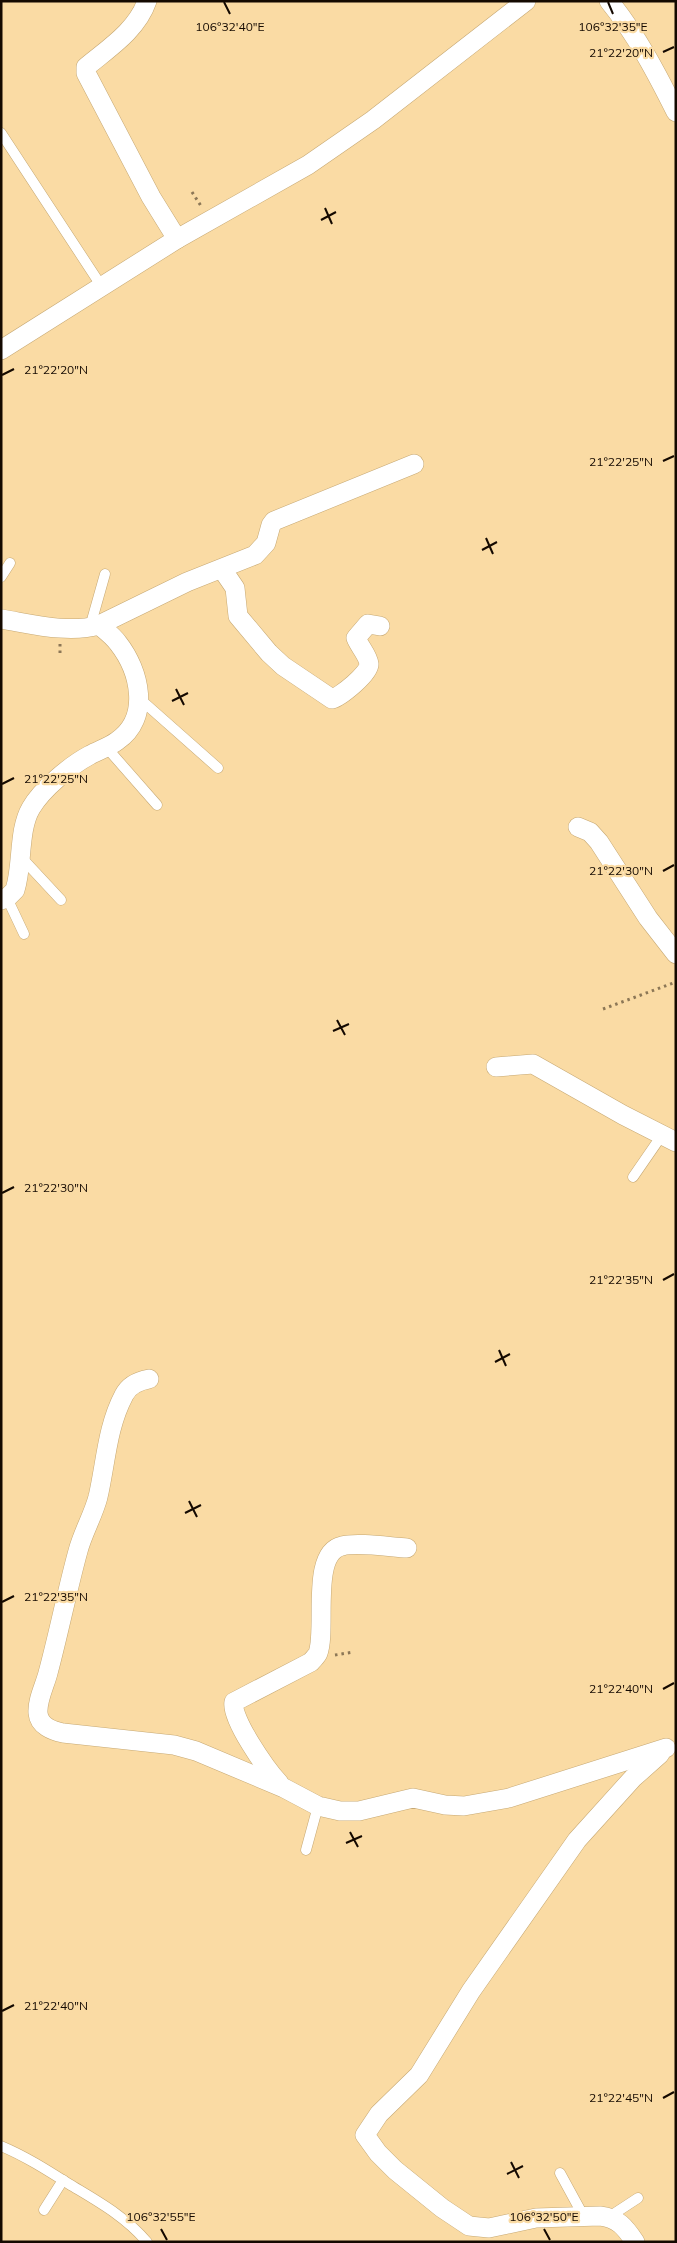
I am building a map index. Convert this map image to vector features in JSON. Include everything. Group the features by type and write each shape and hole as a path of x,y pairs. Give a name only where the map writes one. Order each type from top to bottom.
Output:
{"street":[{"path":"147,1 143,14 132,28 86,67 86,73 151,197 176,239"},
{"path":"1,350 176,239 317,159 372,120 526,1"},
{"path":"609,1 624,19 676,112"},
{"path":"1,618 45,626 94,626 187,582 248,559 261,550 266,543 271,524 274,521 414,464"},
{"path":"222,568 235,588 238,616 269,653 283,666 332,699 340,696 368,671 369,662 356,638 368,624 380,626"},
{"path":"4,899 15,890 26,822 31,808 66,771 91,754 107,748 119,740 132,724 138,710 140,699 138,684 124,651 117,642 94,626"},
{"path":"578,827 590,832 599,842 643,910 676,954"},
{"path":"496,1067 534,1064 669,1139"},
{"path":"149,1380 140,1381 125,1393 111,1424 97,1499 78,1549 38,1713 44,1724 54,1731 174,1745 196,1751 284,1788 318,1806 340,1811 359,1811 413,1798 445,1805 464,1806 509,1798 671,1744"},
{"path":"284,1788 268,1771 255,1752 233,1704 244,1696 311,1662 318,1652 322,1593 327,1557 333,1549 344,1545 407,1548"},
{"path":"635,2242 624,2226 609,2217 536,2218 489,2228 469,2226 442,2208 395,2170 378,2153 365,2135 379,2114 419,2075 471,1991 577,1840 633,1778 671,1744"}],"lane":[{"path":"1,133 102,287"},
{"path":"1,577 10,563"},
{"path":"94,626 106,574"},
{"path":"140,699 218,768"},
{"path":"107,748 157,805"},
{"path":"21,857 61,900"},
{"path":"4,899 24,934"},
{"path":"633,1177 669,1139"},
{"path":"306,1850 318,1806"},
{"path":"1,2146 20,2154 126,2220 147,2242"},
{"path":"560,2173 584,2217"},
{"path":"44,2210 63,2180"},
{"path":"609,2217 638,2198"}],"path":[{"path":"603,1009 676,982"}]}
